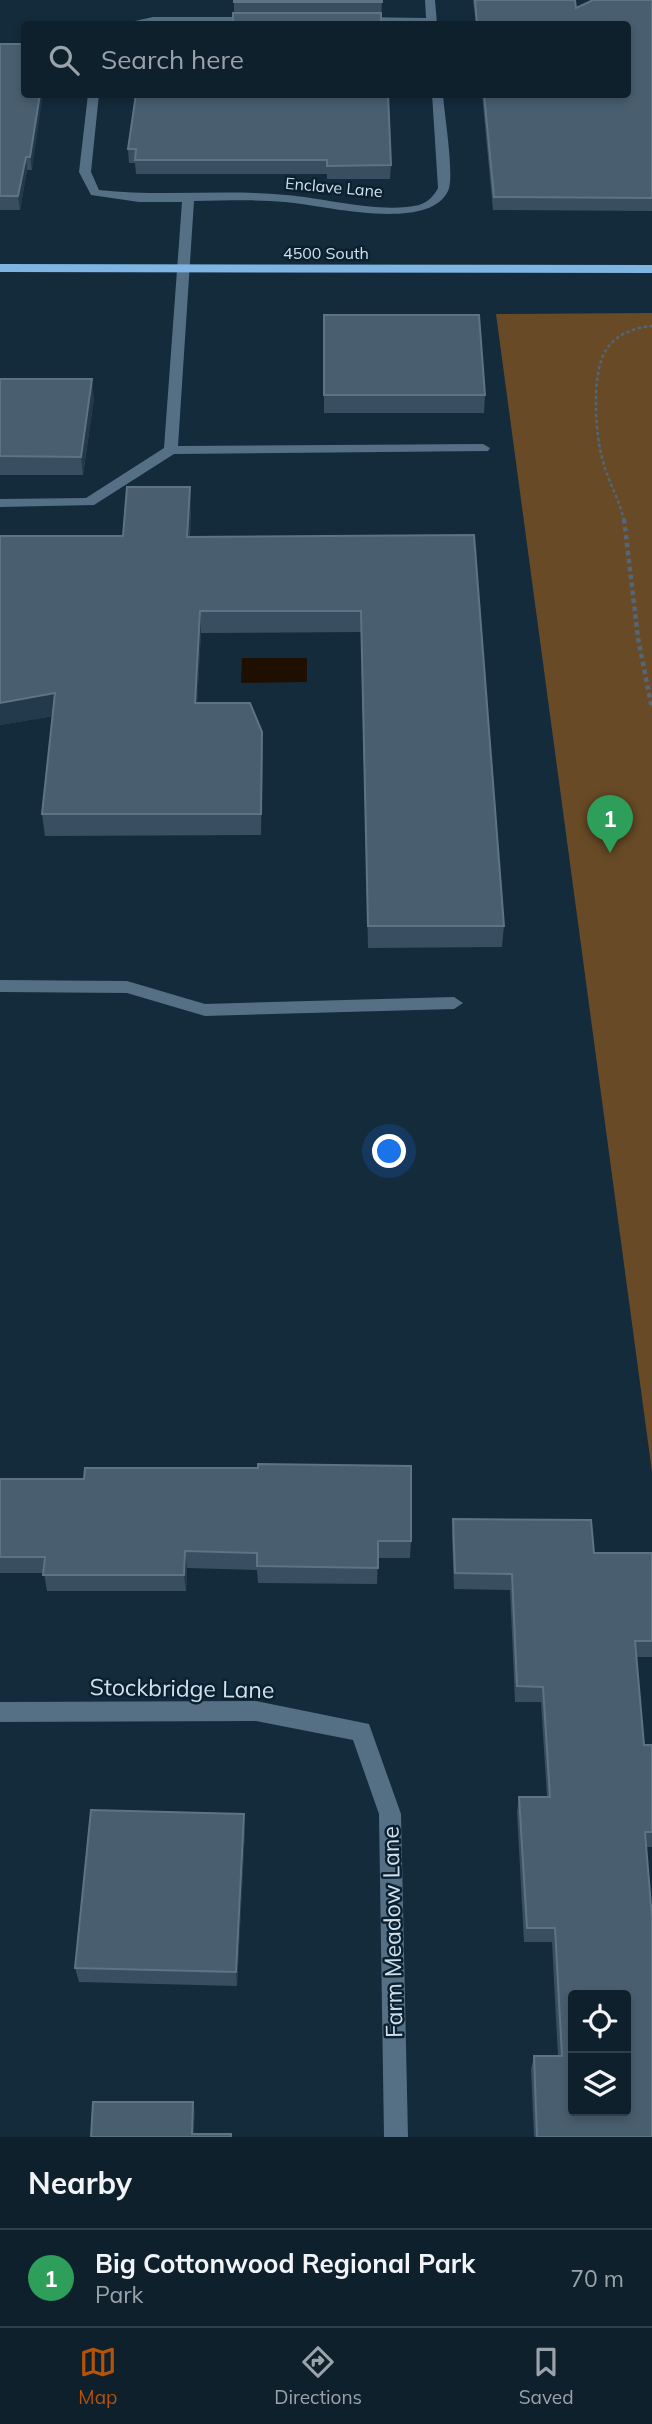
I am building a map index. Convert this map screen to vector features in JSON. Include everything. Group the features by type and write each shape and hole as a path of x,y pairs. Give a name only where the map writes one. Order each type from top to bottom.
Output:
{"main road":[{"name":"4500 South","path":"0,268 652,269"}],"street":[{"path":"430,0 432,21"},
{"path":"146,21 264,20"},
{"path":"348,20 376,21"},
{"name":"Enclave Lane","path":"94,98 85,172 95,193 139,198 281,198 392,208 419,208 443,193 445,183 437,98"},
{"path":"171,450 188,198"},
{"path":"0,503 89,502 171,450 483,448"},
{"path":"0,986 127,987 205,1010 454,1003"},
{"name":"Stockbridge Lane","path":"0,1712 256,1711 361,1731"},
{"name":"Farm Meadow Lane","path":"361,1731 390,1814 396,2137"}],"path":[{"path":"652,326 644,326 620,336 604,350 597,380 600,450 623,516 641,667 652,709"}],"shaded area":[{"path":"652,313 652,1472 496,314"},
{"path":"242,658 307,658 307,682 241,683"}],"building":[{"path":"382,0 382,2 234,2"},
{"path":"475,0 575,0 576,8 593,0 652,0 652,198 494,197 484,98 631,98 631,21 477,21"},
{"path":"233,13 381,13 381,21 233,21"},
{"path":"0,44 21,44 21,98 39,98 30,157 26,157 18,196 0,196"},
{"path":"135,98 388,98 391,165 327,166 327,160 135,160 136,149 128,149"},
{"path":"324,315 479,315 485,395 324,395"},
{"path":"0,379 92,379 81,457 0,456"},
{"path":"127,487 190,487 187,537 474,535 504,926 368,926 361,611 200,611 195,703 250,703 262,732 261,814 42,814 55,693 0,703 0,536 123,536"},
{"path":"258,1464 411,1466 411,1541 378,1541 378,1568 257,1566 257,1553 185,1551 184,1575 43,1575 45,1557 0,1557 0,1479 84,1479 85,1468 258,1468"},
{"path":"453,1519 591,1520 594,1553 652,1553 652,1641 635,1641 644,1745 652,1745 652,1832 645,1832 652,1918 652,2137 537,2137 534,2056 562,2056 555,1928 527,1928 519,1797 550,1797 543,1687 517,1686 512,1574 455,1573"},
{"path":"91,1810 244,1814 236,1972 75,1968"},
{"path":"93,2102 193,2102 192,2134 231,2134 231,2137 91,2137"}],"place":[{"name":"Big Cottonwood Regional Park","path":"610,853"}]}
